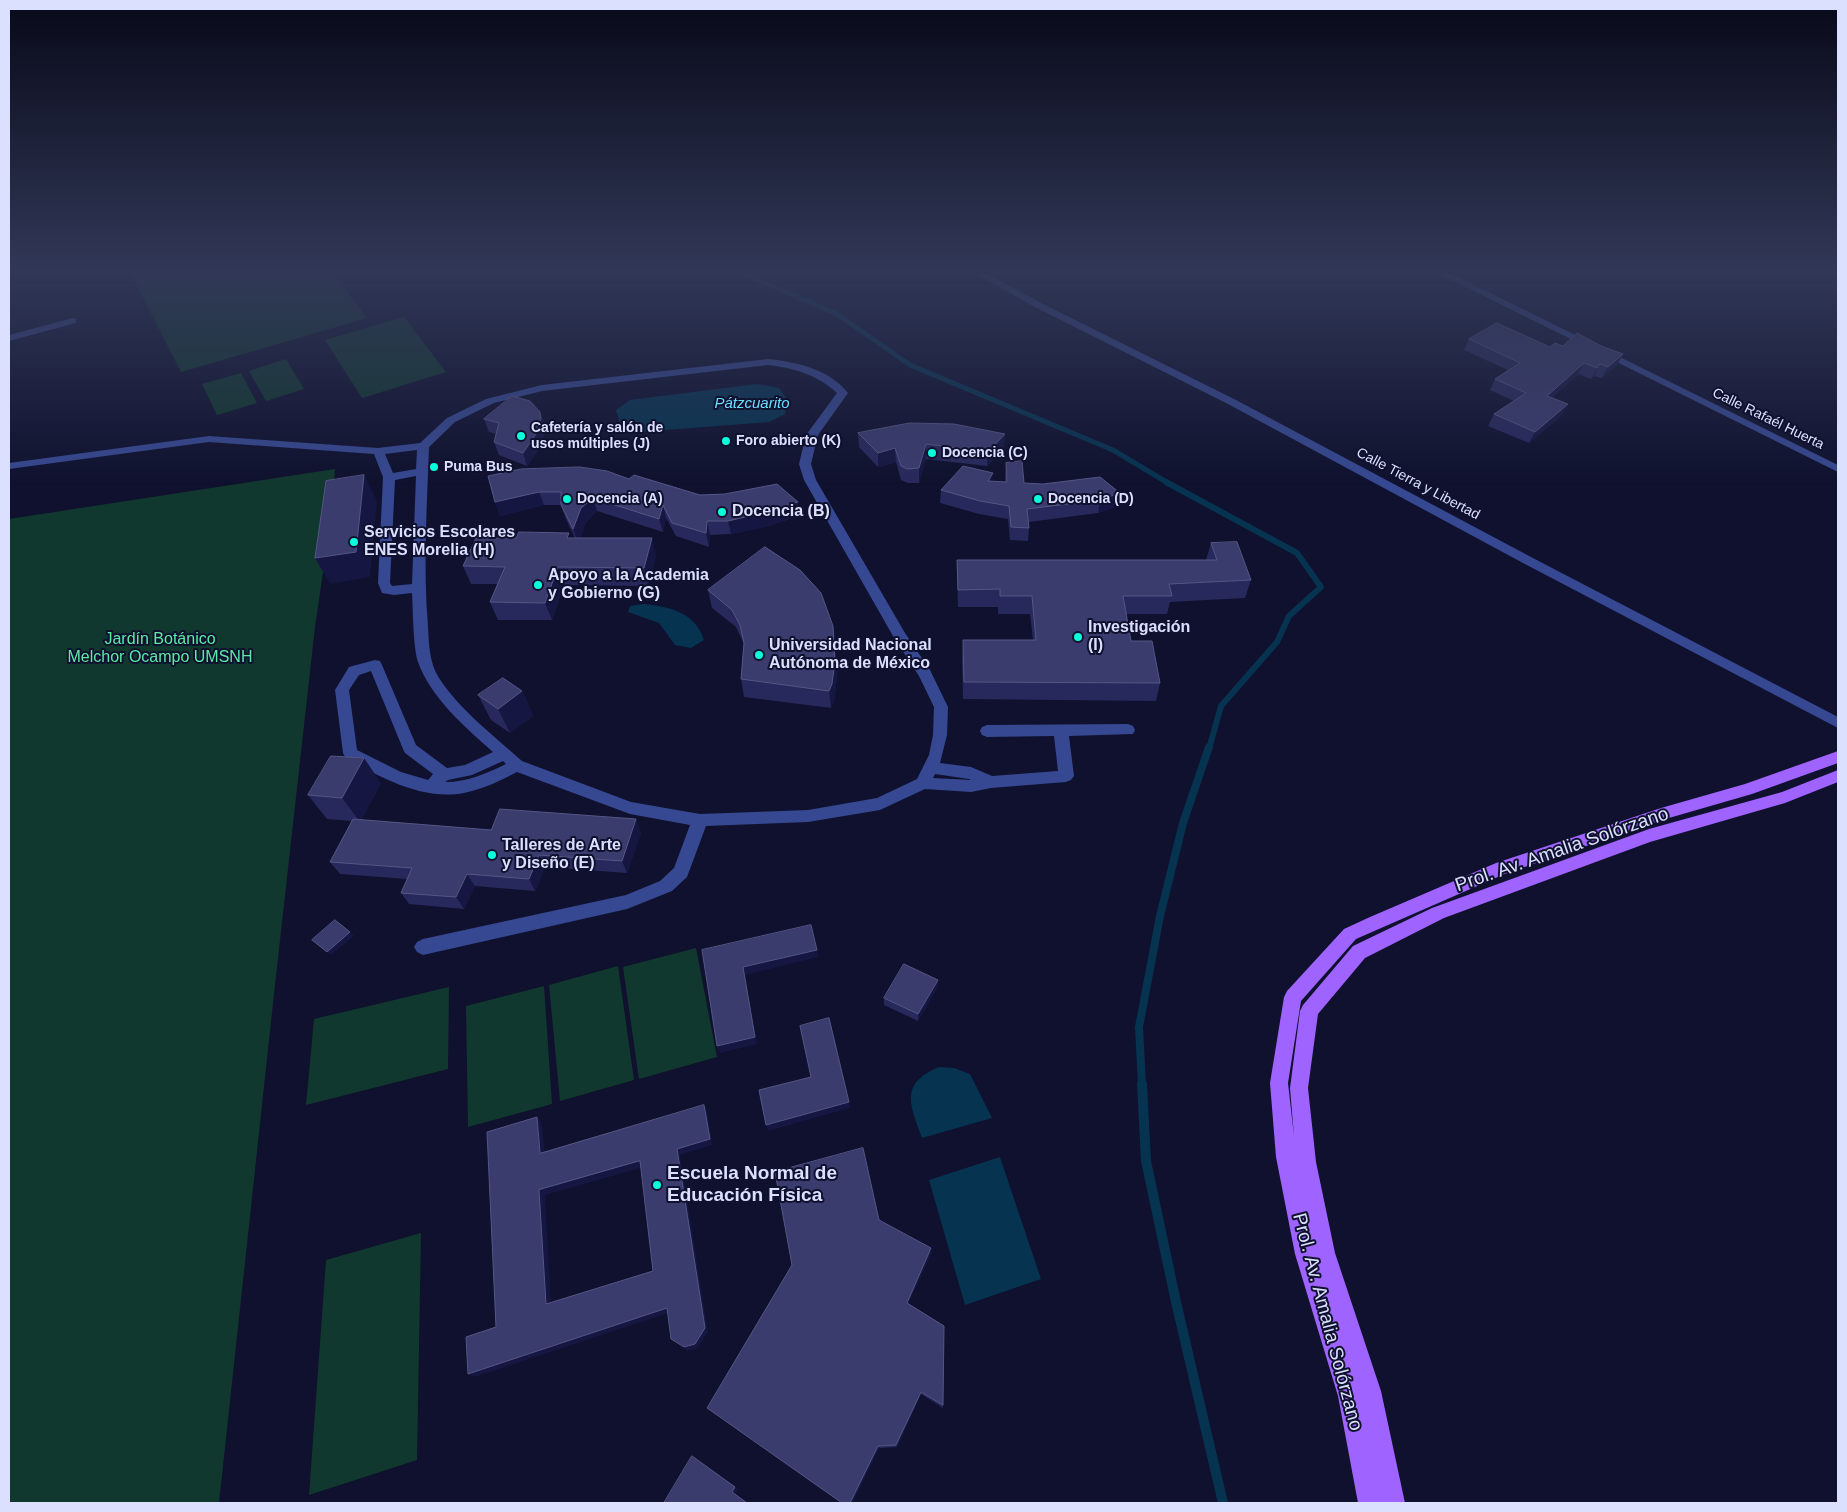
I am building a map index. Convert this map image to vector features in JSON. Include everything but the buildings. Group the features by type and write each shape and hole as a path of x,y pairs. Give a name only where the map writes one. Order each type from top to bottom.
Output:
{"main road":[{"name":"Prol. Av. Amalia Solórzano","path":"1370,1503 1349,1396 1305,1254 1286,1157 1279,1083 1293,997 1350,934 1376,922 1502,868 1661,814 1747,790 1838,757"},
{"name":"Prol. Av. Amalia Solórzano","path":"1393,1503 1370,1391 1325,1253 1306,1162 1299,1088 1308,1012 1359,952 1438,913 1649,836 1785,797 1838,776"},
{"path":"1376,922 1386,921 1391,924 1394,928 1392,935"}],"street":[{"name":"Calle Tierra y Libertad","path":"1116,345 1240,407 1838,723"},
{"name":"Calle Rafaél Huerta","path":"1587,345 1838,469"},
{"path":"9,466 209,439 378,450 423,446 451,420 490,400 542,388 768,362 793,364 832,382 843,393 812,435 805,464 810,480 900,636 925,674 941,707 940,735 931,768 923,783"},
{"path":"423,446 418,588 424,660 433,680 468,722 517,765 534,773 630,808 700,820 817,815 880,804 923,783 971,786 991,782 1066,776 1060,730"},
{"path":"378,450 388,477 384,584 386,590 394,591 418,588"},
{"path":"388,477 422,471"},
{"path":"444,774 410,749 375,665 354,670 342,690 350,752 374,767 427,786 459,787 478,784 517,765"},
{"path":"987,732 1128,730"},
{"path":"427,786 444,774 467,771 506,754"},
{"path":"931,768 971,773 991,782"},
{"path":"423,947 627,902 666,886 681,872 700,820"}],"green space":[{"path":"167,345 276,345 181,372"},
{"path":"328,345 425,345 446,372 362,398"},
{"path":"286,359 304,389 266,401 249,371"},
{"path":"241,373 257,403 217,415 202,384"},
{"name":"Jardín Botánico Melchor Ocampo UMSNH","path":"335,469 332,511 315,627 219,1503 9,1503 9,519"},
{"path":"696,948 717,1057 639,1079 623,967"},
{"path":"618,966 634,1080 560,1101 549,985"},
{"path":"544,986 552,1104 468,1127 466,1006"},
{"path":"449,987 448,1069 306,1105 314,1019"},
{"path":"421,1233 417,1460 309,1495 326,1260"}],"water":[{"name":"Pátzcuarito","path":"757,384 779,388 788,401 785,414 769,422 640,432 621,426 616,410 630,400"},
{"path":"644,604 672,609 688,617 700,631 704,640 691,648 675,645 659,623 628,612 630,606"},
{"path":"939,1067 954,1068 970,1074 992,1118 922,1138 914,1115 911,1096 918,1080"},
{"path":"1000,1157 1041,1279 965,1305 929,1180"}],"waterway":[{"path":"881,345 910,365 1113,450 1168,483"},
{"path":"1166,482 1297,553 1321,587 1289,616 1277,642 1221,706 1209,749"},
{"path":"1142,1085 1139,1027 1160,916 1183,823 1209,747"},
{"path":"1142,1084 1146,1161 1176,1302 1223,1503"}],"place":[{"name":"Cafetería y salón de usos múltiples (J)","path":"521,436"},
{"name":"Foro abierto (K)","path":"726,441"},
{"name":"Docencia (C)","path":"932,453"},
{"name":"Puma Bus","path":"434,467"},
{"name":"Docencia (A)","path":"567,499"},
{"name":"Docencia (D)","path":"1038,499"},
{"name":"Docencia (B)","path":"722,512"},
{"name":"Servicios Escolares ENES Morelia (H)","path":"354,542"},
{"name":"Apoyo a la Academia y Gobierno (G)","path":"538,585"},
{"name":"Investigación (I)","path":"1078,637"},
{"name":"Universidad Nacional Autónoma de México","path":"759,655"},
{"name":"Talleres de Arte y Diseño (E)","path":"492,855"},
{"name":"Escuela Normal de Educación Física","path":"657,1185"}]}
